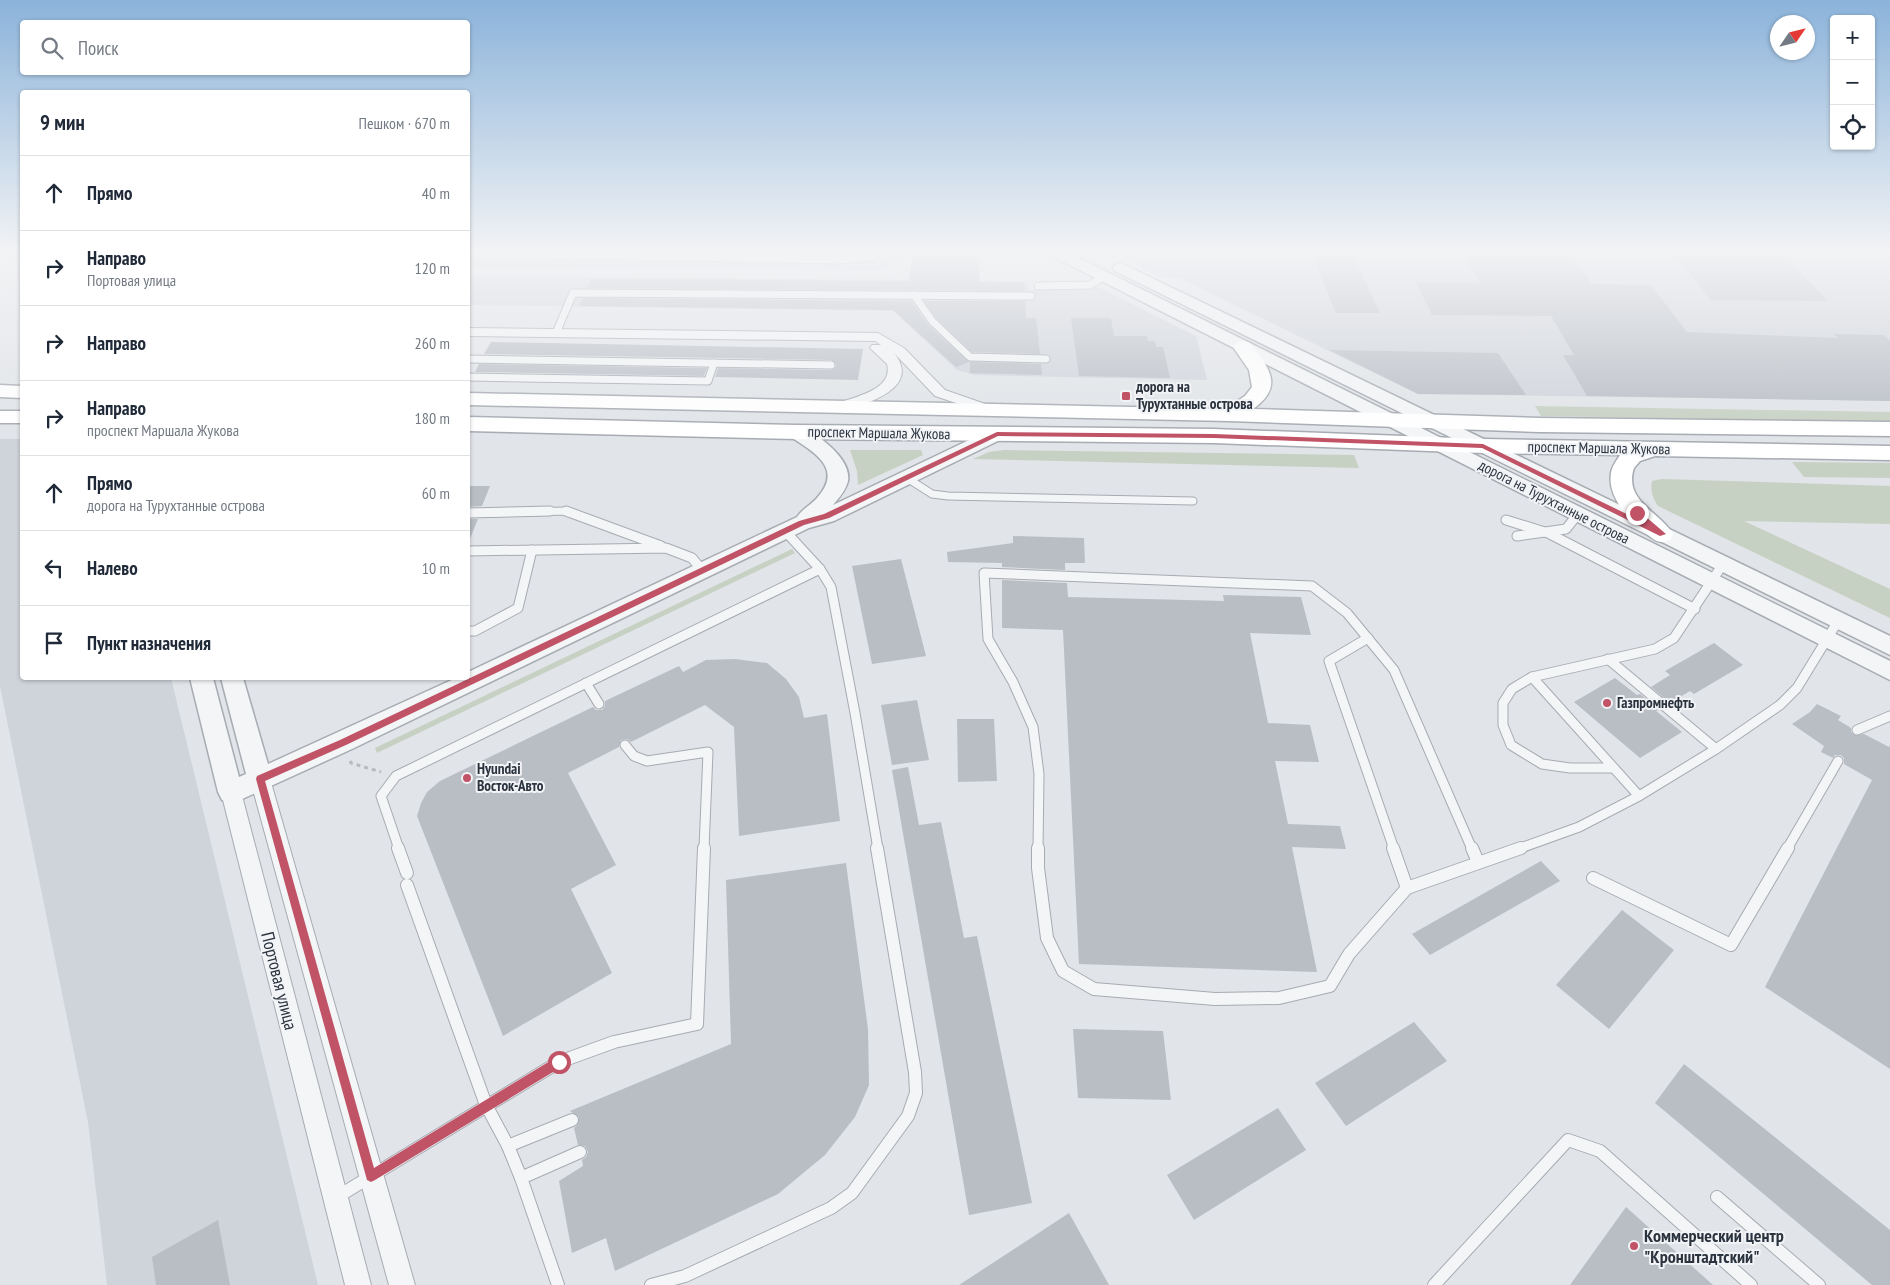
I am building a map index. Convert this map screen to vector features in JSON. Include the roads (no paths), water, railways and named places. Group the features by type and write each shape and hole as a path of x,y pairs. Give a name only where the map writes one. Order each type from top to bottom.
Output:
{"main road":[{"path":"1229,415 1252,402 1259,395 1262,382 1258,368 1242,347"},
{"path":"0,391 20,392"},
{"name":"проспект Маршала Жукова","path":"470,399 1229,415 1434,422 1890,429"},
{"path":"0,416 20,417"},
{"name":"проспект Маршала Жукова","path":"470,424 796,432 1214,436 1439,445 1890,453"},
{"path":"1653,450 1631,456 1623,468 1621,481 1626,497 1637,513 1662,534"}],"street":[{"name":"дорога на Турухтанные острова","path":"1175,313 1578,514 1838,621 1890,646"},
{"name":"дорога на Турухтанные острова","path":"1212,313 1662,534 1717,572 1827,639 1890,671"},
{"path":"470,332 878,337 899,350 940,393 989,410"},
{"path":"843,406 871,396 888,386 895,378 896,370 893,361 885,352 875,346 848,338"},
{"path":"794,527 829,499 836,487 839,475 834,460 821,447 796,432"},
{"path":"231,792 343,742 794,527 827,516 997,434"},
{"name":"Портовая улица","path":"202,680 358,1285"},
{"path":"233,680 402,1285"}],"lane":[{"path":"556,333 565,313"},
{"path":"925,313 970,357 1046,359"},
{"path":"470,359 831,365"},
{"path":"470,377 708,381 714,363"},
{"path":"907,478 932,494 948,496 1193,501"},
{"path":"470,514 566,511 692,558 702,570"},
{"path":"1516,536 1566,529 1578,514"},
{"path":"1506,520 1548,533 1695,609"},
{"path":"651,1285 684,1276 831,1208 852,1193 908,1116 916,1093 915,1072 832,587 794,527"},
{"path":"470,551 666,548"},
{"path":"470,631 475,631 518,608 532,550"},
{"path":"558,1285 521,1178 508,1146 486,1105 407,879 381,796 396,776 820,569"},
{"path":"1614,768 1570,768 1542,764 1511,745 1503,726 1503,702 1512,689 1532,676 1655,649 1674,638 1695,609 1717,572"},
{"path":"1478,862 1394,670 1347,613 1312,586 984,573 988,639 1013,682 1034,727 1039,774 1038,868 1047,938 1064,971 1094,989 1215,999 1279,998 1330,986 1349,954 1407,888 1579,826 1639,796 1716,749 1780,705 1797,688 1838,621"},
{"path":"1368,638 1329,661 1407,888"},
{"path":"1608,659 1716,749"},
{"path":"1532,676 1639,796"},
{"path":"586,683 599,704"},
{"path":"1856,730 1890,716"},
{"path":"335,1198 559,1062 614,1042 697,1024 708,752 647,761 634,756 624,745"},
{"path":"1593,878 1731,945 1838,761"},
{"path":"508,1146 572,1120"},
{"path":"1434,1285 1568,1140 1600,1151 1751,1285"},
{"path":"521,1178 580,1152"},
{"path":"1717,1197 1819,1285"}],"place":[{"name":"дорога на Турухтанные острова","path":"1126,396"},
{"name":"Газпромнефть","path":"1607,703"},
{"name":"Hyundai Восток-Авто","path":"467,778"},
{"name":"Коммерческий центр \"Кронштадтский\"","path":"1634,1246"}]}
